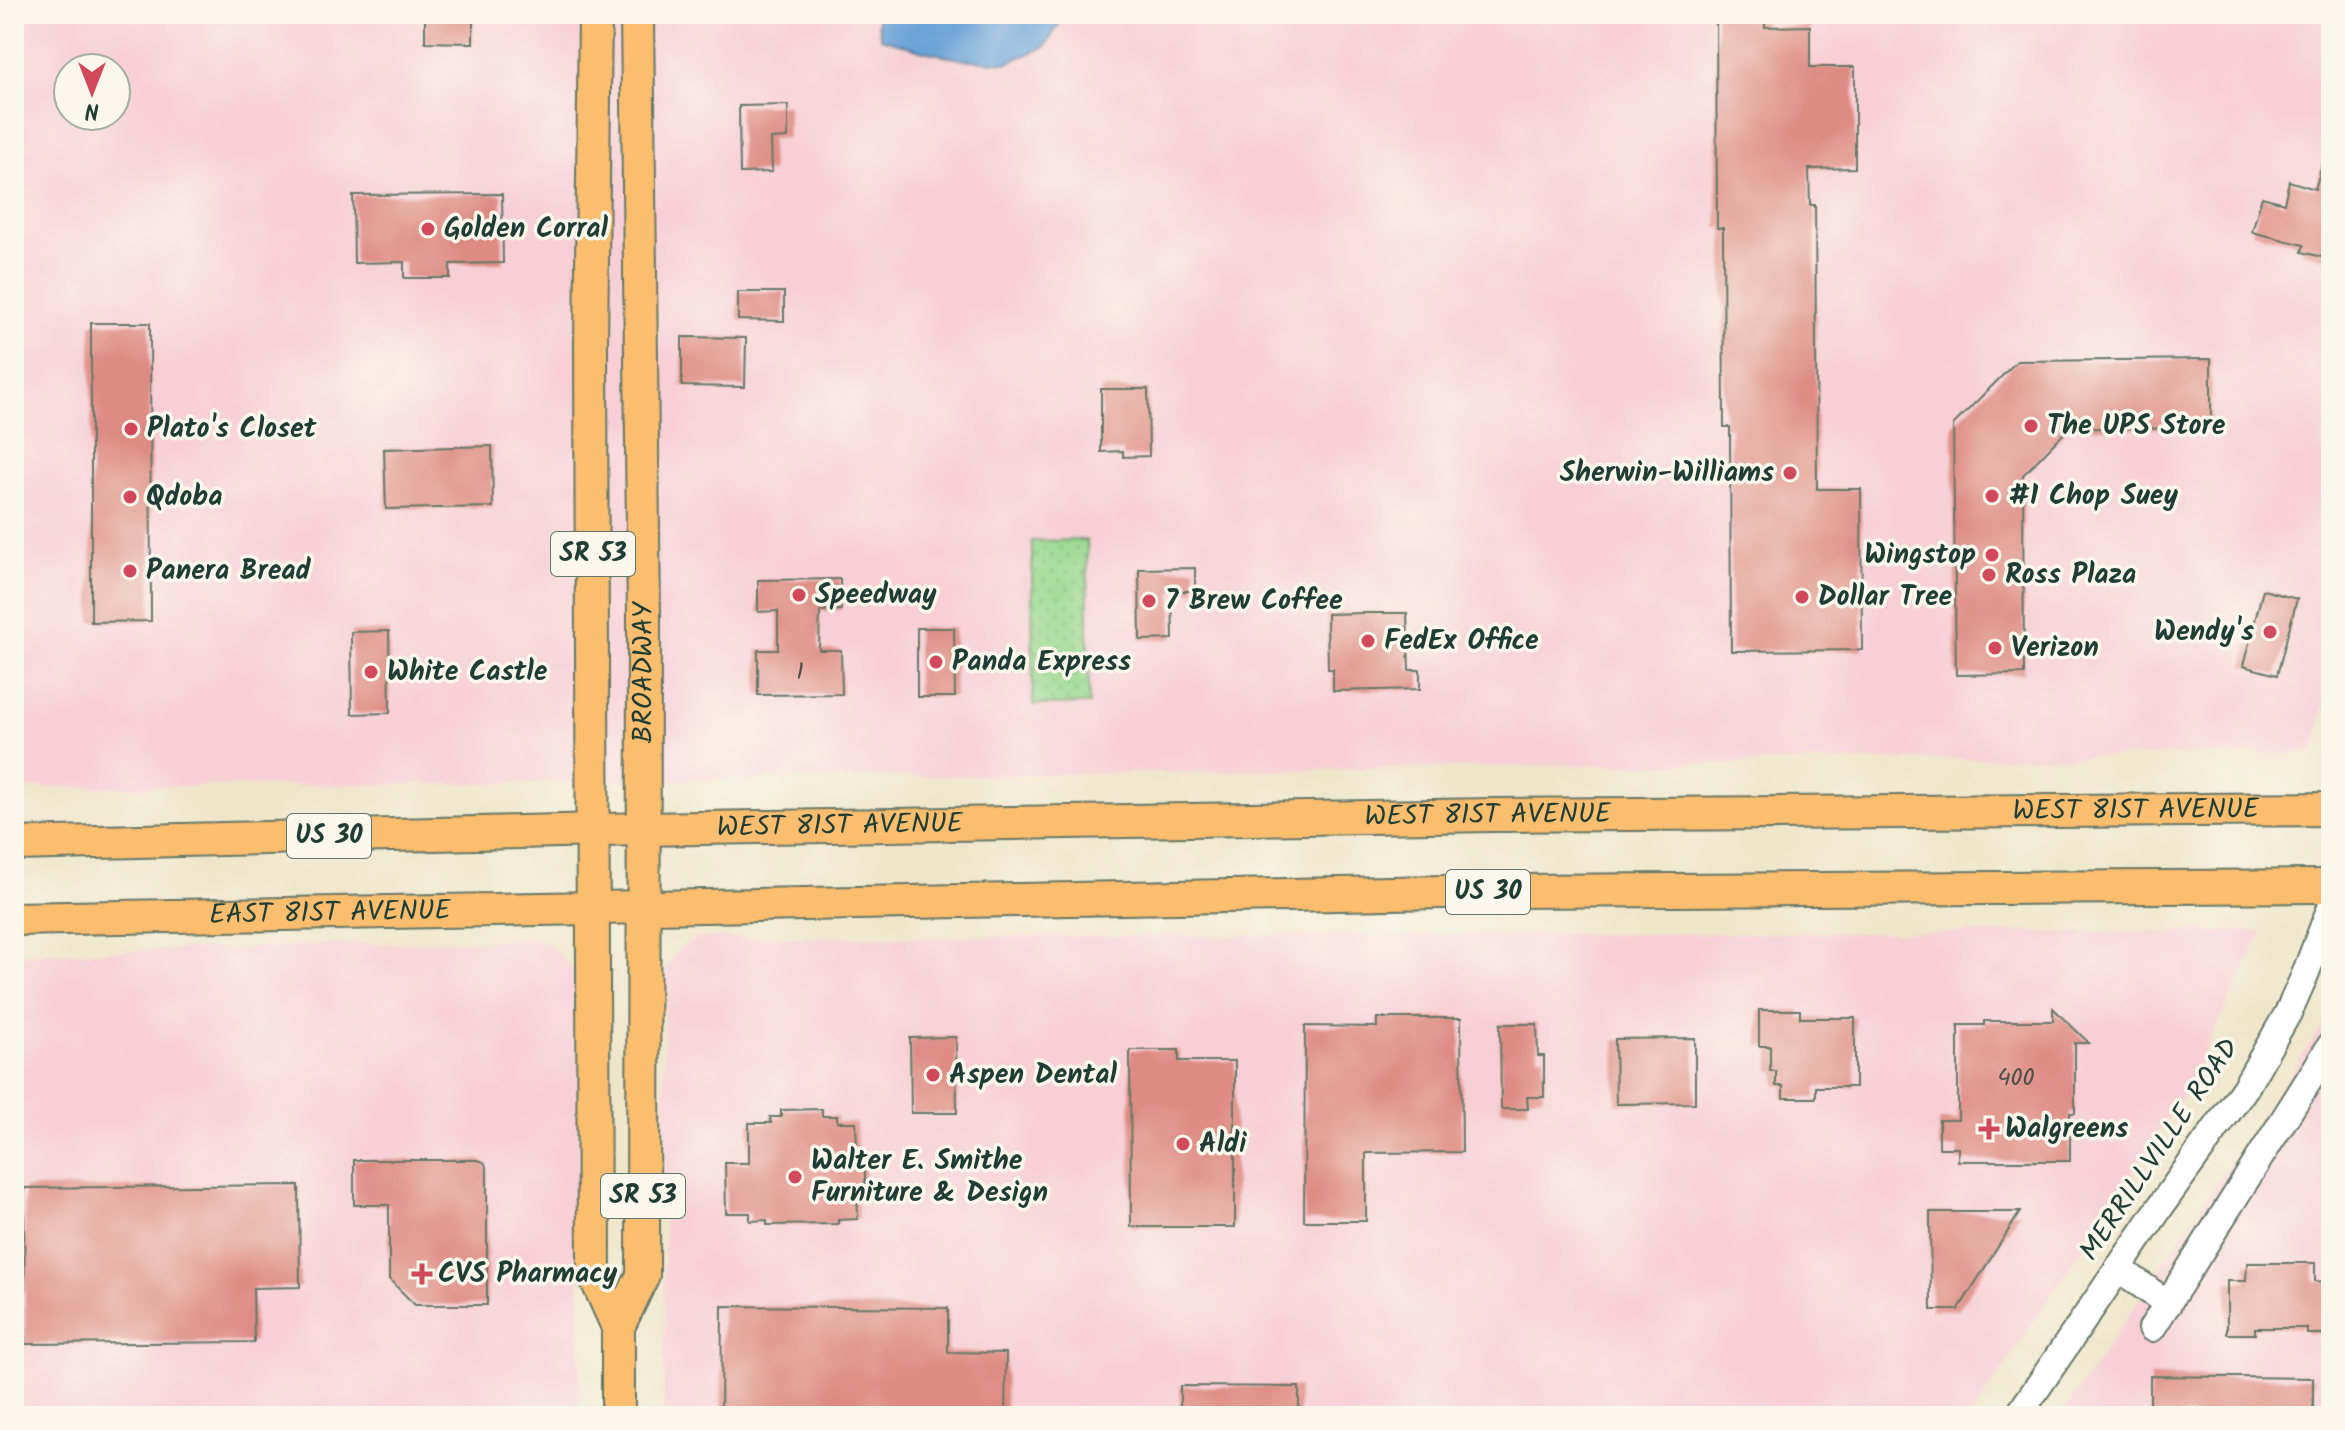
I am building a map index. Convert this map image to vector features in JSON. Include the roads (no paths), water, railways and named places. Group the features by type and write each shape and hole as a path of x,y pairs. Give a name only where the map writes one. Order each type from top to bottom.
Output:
{"main road":[{"name":"BROADWAY","path":"595,14 591,316 594,1274 618,1327 618,1416"},
{"name":"BROADWAY","path":"618,1327 643,1275 644,618 637,14"},
{"name":"WEST 81ST AVENUE","path":"644,829 1493,815 2331,809"},
{"name":"US 30","path":"14,844 644,829"},
{"name":"US 30","path":"645,908 1511,891 2331,886"},
{"name":"EAST 81ST AVENUE","path":"14,919 645,908"}],"street":[{"name":"MERRILLVILLE ROAD","path":"2018,1416 2252,1075 2288,1013 2331,907"},
{"path":"2152,1328 2331,1045"},
{"path":"2118,1268 2168,1304"}],"water":[{"path":"876,14 1065,14 1045,47 1007,63 960,59 881,38"}],"place":[{"name":"Golden Corral","path":"428,229"},
{"name":"The UPS Store","path":"2031,426"},
{"name":"Plato's Closet","path":"131,429"},
{"name":"Sherwin-Williams","path":"1790,473"},
{"name":"#1 Chop Suey","path":"1992,496"},
{"name":"Qdoba","path":"130,497"},
{"name":"Wingstop","path":"1992,555"},
{"name":"Panera Bread","path":"130,571"},
{"name":"Ross Plaza","path":"1989,575"},
{"name":"Speedway","path":"799,595"},
{"name":"Dollar Tree","path":"1802,597"},
{"name":"7 Brew Coffee","path":"1149,601"},
{"name":"Wendy's","path":"2270,632"},
{"name":"FedEx Office","path":"1368,641"},
{"name":"Verizon","path":"1995,648"},
{"name":"Panda Express","path":"936,662"},
{"name":"White Castle","path":"371,672"},
{"name":"Aspen Dental","path":"933,1075"},
{"name":"Walgreens","path":"1989,1129"},
{"name":"Aldi","path":"1183,1144"},
{"name":"Walter E. Smithe Furniture & Design","path":"795,1177"},
{"name":"CVS Pharmacy","path":"422,1274"}]}
